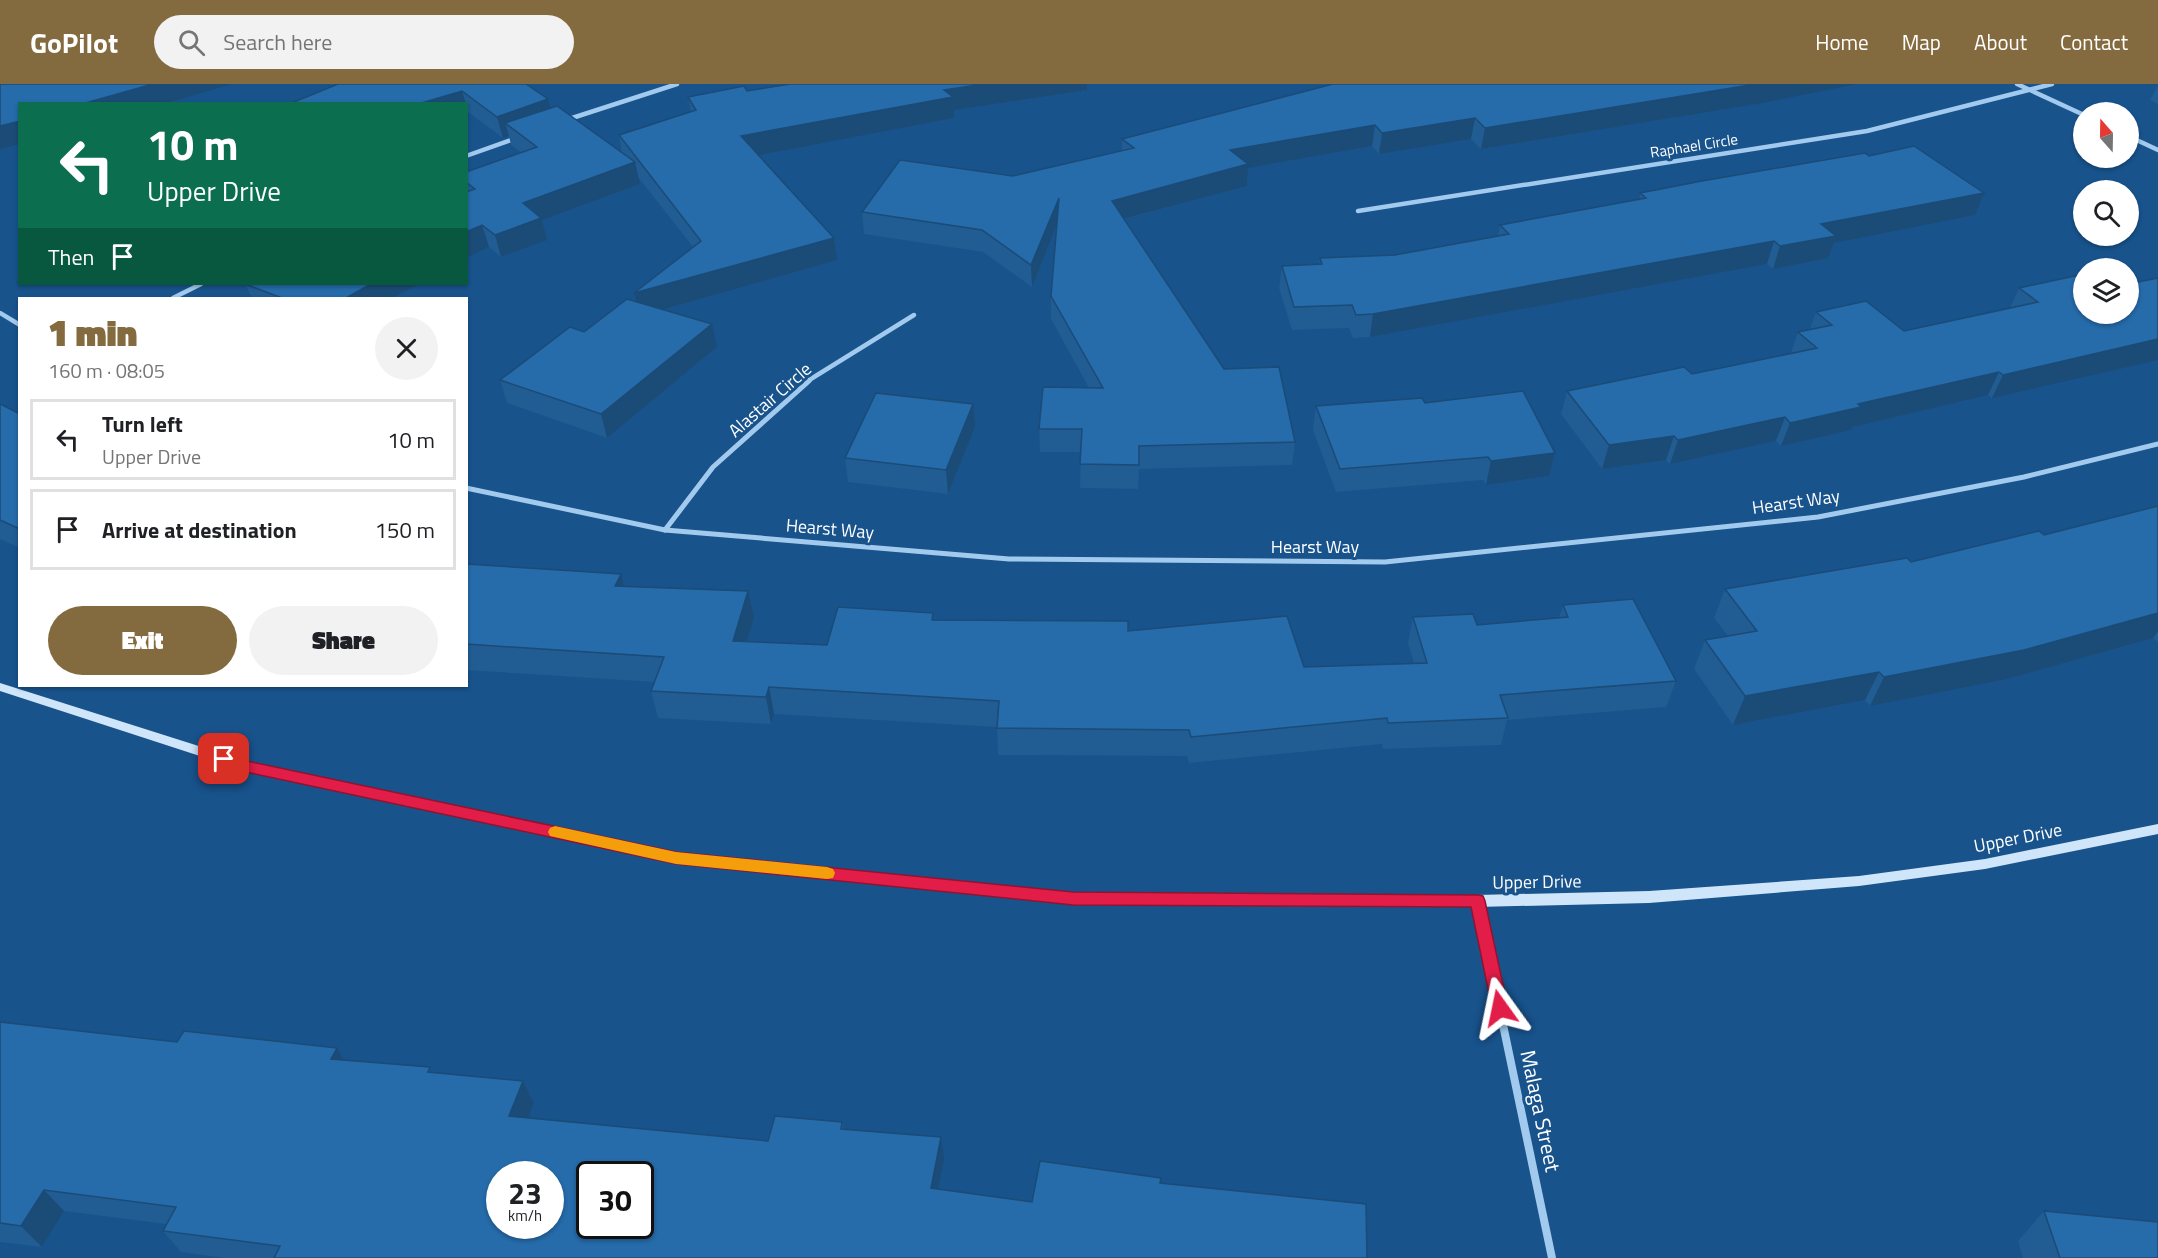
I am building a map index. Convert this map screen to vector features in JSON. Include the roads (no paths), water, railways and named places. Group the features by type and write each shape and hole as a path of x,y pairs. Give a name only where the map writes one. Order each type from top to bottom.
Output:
{"main road":[{"name":"Upper Drive","path":"0,687 246,766 676,858 1073,899 1478,901 1649,897 1859,881 1985,864 2158,830"}],"street":[{"path":"563,121 677,84"},
{"path":"2017,84 2073,110"},
{"name":"Raphael Circle","path":"1358,211 1867,131 2052,84"},
{"path":"468,155 520,137"},
{"path":"2139,141 2158,150"},
{"path":"174,297 199,285"},
{"path":"0,313 18,324"},
{"name":"Alastair Circle","path":"665,530 713,467 802,385 914,315"},
{"name":"Hearst Way","path":"468,488 665,530 1010,559 1385,562 1818,517 2024,477 2158,444"},
{"name":"Malaga Street","path":"1478,901 1552,1258"}]}
